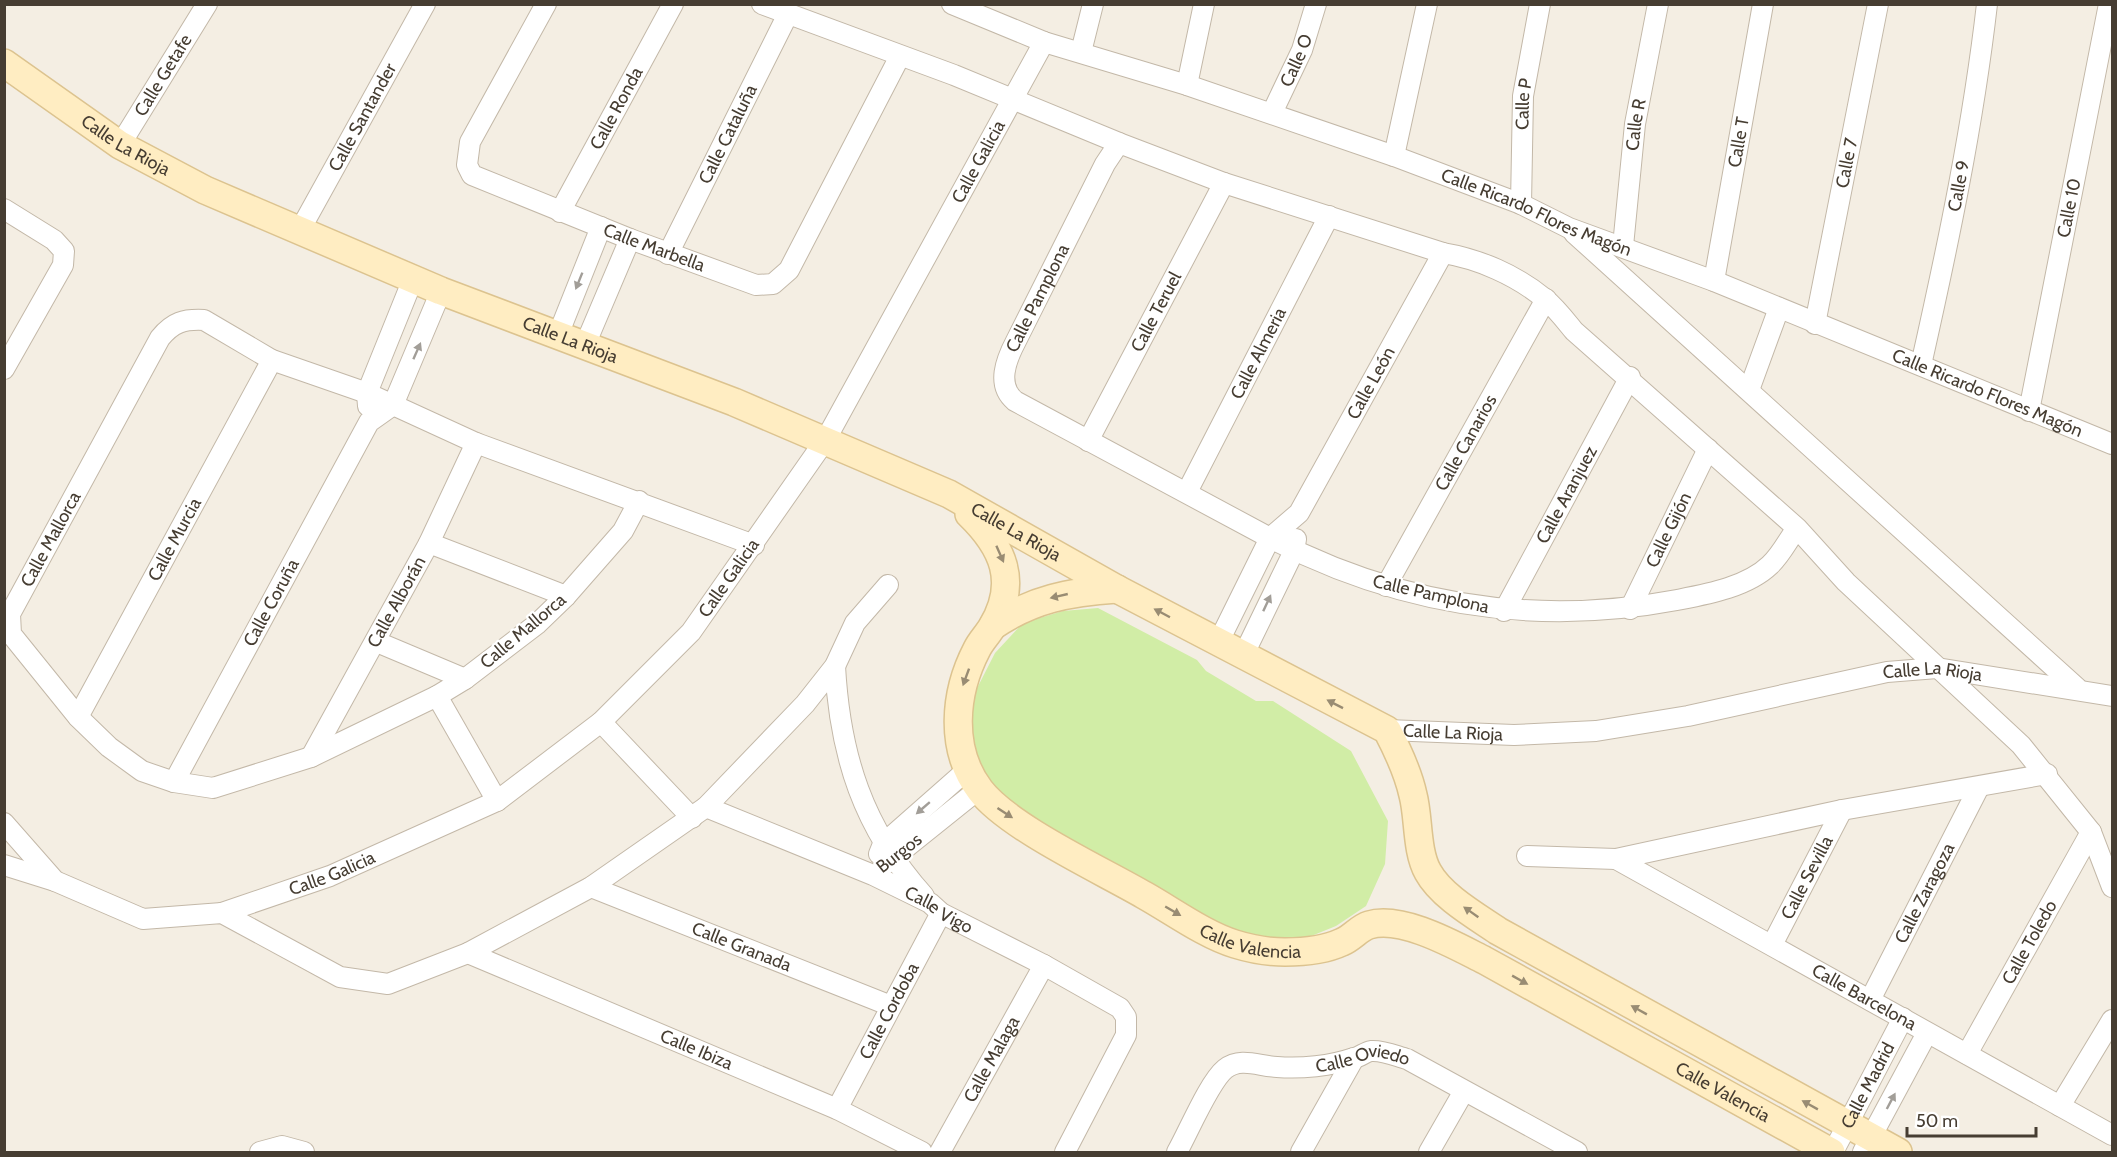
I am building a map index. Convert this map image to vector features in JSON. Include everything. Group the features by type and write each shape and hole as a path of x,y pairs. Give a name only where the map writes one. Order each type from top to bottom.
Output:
{"street":[{"name":"Calle Getafe","path":"120,145 207,4"},
{"name":"Calle Santander","path":"300,230 425,4"},
{"name":"Calle Marbella","path":"546,4 470,142 467,165 472,175 484,182 560,212 749,284 773,284 782,279 842,172 900,56"},
{"name":"Calle Ronda","path":"560,212 673,4"},
{"path":"762,4 1013,99 1224,183 1443,253 1470,257 1502,271 1546,299 1574,331 1630,377 1797,528 1846,582 2021,746 2047,774 2091,832 2112,887"},
{"name":"Calle Ricardo Flores Magón","path":"952,4 975,8 1044,42 1272,113 1521,204 1569,228 1714,281 2112,444"},
{"path":"1081,52 1093,4"},
{"path":"1188,85 1204,4"},
{"name":"Calle O","path":"1272,113 1302,50 1316,4"},
{"path":"1394,156 1427,4"},
{"name":"Calle P","path":"1521,204 1523,96 1540,4"},
{"name":"Calle R","path":"1623,246 1635,124 1658,4"},
{"name":"Calle T","path":"1714,281 1763,4"},
{"name":"Calle 7","path":"1815,324 1878,4"},
{"name":"Calle 9","path":"1921,365 1947,249 1968,135 1987,4"},
{"name":"Calle 10","path":"2029,411 2109,4"},
{"name":"Calle Cataluña","path":"668,254 788,15"},
{"name":"Calle Galicia","path":"4,865 54,881 142,919 222,914 330,876 497,801 601,722 691,632 826,439 1044,42"},
{"name":"Calle La Rioja","path":"4,63 120,145 205,190 441,291 826,439 949,494 1117,589 1387,730 1515,735 1596,731 1688,716 1887,672 1936,668 2077,688"},
{"name":"Calle Pamplona","path":"1119,143 1105,164 1008,356 1003,384 1009,396 1015,401 1294,551 1386,586 1504,611 1630,609 1690,597 1754,577 1771,564 1797,528"},
{"name":"Calle Teruel","path":"1088,441 1224,183"},
{"path":"4,209 54,240 64,251 63,265 4,369"},
{"name":"Calle Almeria","path":"1187,492 1329,216"},
{"path":"558,335 601,227"},
{"path":"1569,228 2077,688 2112,696"},
{"path":"585,345 630,239"},
{"name":"Calle León","path":"1218,643 1270,538 1299,513 1443,253"},
{"path":"369,422 367,393 413,279"},
{"path":"393,405 441,291"},
{"name":"Calle Canarios","path":"1386,586 1546,299"},
{"path":"1749,390 1779,308"},
{"name":"Calle Mallorca","path":"639,501 622,531 566,596 537,624 465,679 437,696 311,757 213,788 174,782 141,771 78,717 11,634 10,614 160,338 168,328 182,320 204,320 272,360 367,393 476,442 639,501 754,545"},
{"name":"Calle Murcia","path":"78,717 272,360"},
{"name":"Calle Aranjuez","path":"1504,611 1630,377"},
{"name":"Calle Coruña","path":"174,782 369,422 393,405"},
{"name":"Calle Alborán","path":"311,757 377,642 429,543 476,442"},
{"name":"Calle Gijón","path":"1630,609 1708,449"},
{"path":"949,494 991,537 1003,559 1006,572 1004,595 993,626 977,647 963,685 959,706 960,750 973,779"},
{"name":"Calle León","path":"1243,656 1294,551 1299,513"},
{"path":"429,543 566,596"},
{"path":"222,914 340,977 388,984 468,953 591,887 699,813 805,704 835,666 855,623 888,585"},
{"path":"993,626 1029,604 1048,598 1076,592 1117,589"},
{"path":"377,642 465,679"},
{"path":"835,666 837,705 853,779 888,851 936,908"},
{"path":"437,696 497,801"},
{"name":"Calle Vigo","path":"601,722 699,813 873,876 1044,965 1120,1008 1126,1017 1126,1035 1065,1152"},
{"name":"Calle Valencia","path":"1387,730 1403,763 1414,796 1417,828 1427,872 1454,899 1498,931 1847,1125 1867,1145 1898,1152"},
{"name":"Calle Barcelona","path":"1527,856 1617,859 1842,810 2047,774"},
{"name":"Burgos","path":"873,876 888,851 973,779"},
{"name":"Calle Valencia","path":"973,779 992,805 1030,830 1234,944 1275,951 1317,950 1342,942 1369,925 1393,924 1432,935 1484,960 1832,1152"},
{"name":"Calle Zaragoza","path":"1870,1000 1980,787"},
{"name":"Calle Sevilla","path":"1772,945 1842,810"},
{"path":"4,823 54,881"},
{"name":"Calle Toledo","path":"1967,1054 2091,832"},
{"name":"Calle Barcelona","path":"1617,859 2112,1135"},
{"name":"Calle Granada","path":"591,887 891,1006"},
{"name":"Calle Cordoba","path":"837,1109 891,1006 936,908"},
{"path":"1484,960 1498,931"},
{"name":"Calle Ibiza","path":"468,953 837,1109 922,1152"},
{"name":"Calle Malaga","path":"939,1152 1044,965"},
{"name":"Calle Madrid","path":"1832,1152 1903,1018"},
{"path":"2060,1106 2112,1020"},
{"name":"Calle Madrid","path":"1867,1145 1928,1033"},
{"name":"Calle Oviedo","path":"1177,1152 1213,1084 1222,1071 1233,1064 1240,1061 1289,1068 1354,1058 1370,1051 1407,1059 1577,1152"},
{"path":"1301,1152 1354,1058"},
{"path":"1430,1152 1464,1091"},
{"path":"260,1152 282,1146 304,1152"}],"green space":[{"path":"1098,608 1197,660 1206,671 1256,701 1273,701 1351,751 1388,821 1385,864 1366,906 1336,926 1294,943 1249,939 993,799 965,754 969,704 995,653 1023,623 1063,611"}]}
